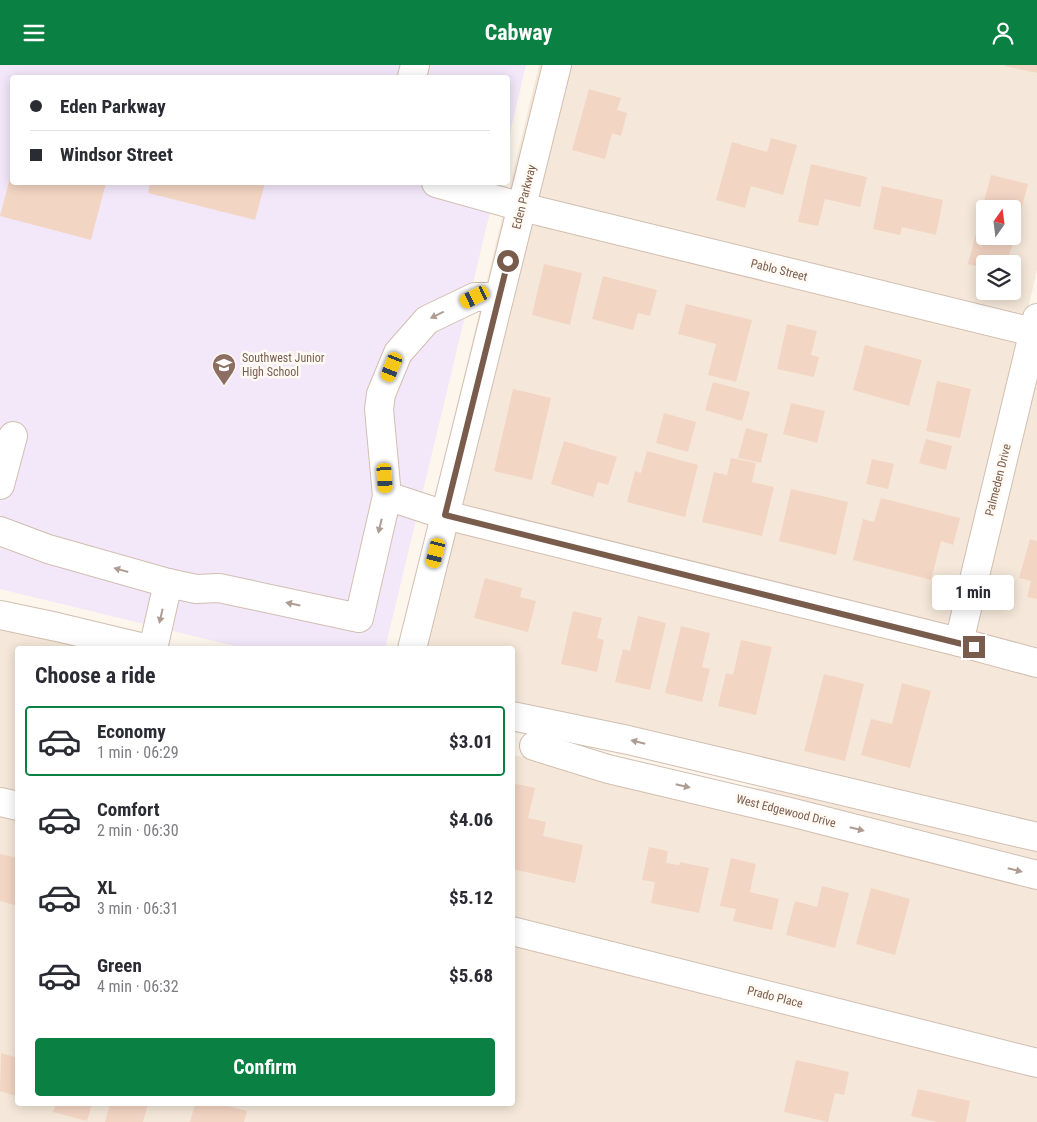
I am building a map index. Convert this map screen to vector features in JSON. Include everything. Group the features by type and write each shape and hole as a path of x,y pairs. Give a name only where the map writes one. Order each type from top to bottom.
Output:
{"street":[{"name":"Eden Parkway","path":"413,646 557,65"},
{"name":"Pablo Street","path":"443,185 522,207 1036,328"},
{"path":"0,531 48,549 168,583 196,589 219,587 359,618 387,496 379,409 381,394 398,353 427,320 475,297 499,297"},
{"name":"Palmeden Drive","path":"959,642 1036,328"},
{"path":"0,485 12,436"},
{"path":"387,496 445,515 1037,663"},
{"path":"155,646 168,583"},
{"path":"0,615 136,646"},
{"name":"West Edgewood Drive","path":"515,717 628,740 1037,837"},
{"name":"West Edgewood Drive","path":"524,743 651,764 787,778"},
{"name":"West Edgewood Drive","path":"524,743 608,769 794,813 1037,875"},
{"path":"0,802 15,805"},
{"name":"Prado Place","path":"515,932 1037,1063"}],"shaded area":[{"name":"Southwest Junior High School","path":"0,65 526,65 510,133 510,75 10,75 10,185 497,185 386,646 235,646 0,589"},
{"path":"539,65 545,65 401,646 399,646"},
{"path":"569,65 1037,65 1037,270 1026,317 536,197"},
{"path":"530,223 1019,342 951,627 460,506"},
{"path":"1037,368 1037,649 973,633"},
{"path":"453,531 956,655 1037,677 1037,823 800,768 800,766 515,703 515,646 425,646"},
{"path":"0,628 80,646 15,646 15,792 0,788"},
{"path":"515,755 531,758 1037,889 1037,1049 515,918"},
{"path":"740,786 785,791 1037,850 1037,862"},
{"path":"0,815 15,819 15,1106 515,1106 515,945 1037,1076 1037,1122 0,1122"}],"building":[{"path":"1037,65 1037,73 1005,66"},
{"path":"589,89 621,98 617,110 627,113 621,136 612,133 605,159 572,150"},
{"path":"771,138 797,145 783,195 751,186 745,208 716,200 732,142 767,152"},
{"path":"811,164 867,177 860,207 825,199 818,226 798,222"},
{"path":"991,175 1028,184 1021,211 1021,200 985,200"},
{"path":"10,178 10,185 105,185 91,240 0,216"},
{"path":"150,185 264,185 255,220 148,193"},
{"path":"882,186 943,200 936,235 902,227 900,235 873,229"},
{"path":"976,233 976,245 1012,245 1009,255 976,255 976,266 968,264"},
{"path":"544,264 582,273 570,325 532,315"},
{"path":"603,276 657,290 650,316 638,313 633,330 592,319"},
{"path":"686,304 752,320 736,382 708,375 716,344 678,334"},
{"path":"787,324 817,331 811,355 819,357 814,377 777,369"},
{"path":"865,345 922,360 909,406 853,390"},
{"path":"937,381 971,389 960,438 926,431"},
{"path":"713,382 750,392 742,421 705,410"},
{"path":"513,389 551,398 532,480 494,471"},
{"path":"791,403 825,411 817,443 783,434"},
{"path":"664,413 696,422 688,452 656,443"},
{"path":"746,428 768,434 761,463 738,458"},
{"path":"926,439 952,446 946,470 919,463"},
{"path":"564,441 617,457 608,485 598,482 593,497 551,484"},
{"path":"647,451 698,465 685,517 627,502 635,471 641,473"},
{"path":"731,458 756,463 752,482 774,487 762,536 702,522 714,472 727,475"},
{"path":"872,459 894,464 888,489 866,484"},
{"path":"791,489 848,502 836,555 779,541"},
{"path":"881,498 960,518 953,545 941,541 931,580 853,560 863,519 874,522"},
{"path":"1030,539 1037,541 1037,599 1027,597 1031,581 1019,578"},
{"path":"485,578 522,588 520,597 536,601 528,632 474,618"},
{"path":"573,611 602,618 597,638 604,640 597,672 561,664"},
{"path":"638,616 666,623 650,690 615,682 623,649 630,651"},
{"path":"681,626 710,633 702,667 710,669 702,702 665,693"},
{"path":"741,640 772,647 756,715 718,706 726,673 733,675"},
{"path":"824,674 864,684 845,761 804,751"},
{"path":"902,683 931,691 910,768 861,755 871,719 892,724"},
{"path":"515,784 535,788 528,818 546,822 543,836 583,845 575,883 515,870"},
{"path":"649,847 668,851 666,863 679,865 680,862 709,868 699,913 651,903 655,882 642,880"},
{"path":"0,854 15,857 15,905 0,901"},
{"path":"731,858 756,864 750,892 779,899 772,930 733,921 736,909 720,906"},
{"path":"822,886 849,893 835,948 786,935 795,901 817,907"},
{"path":"871,888 910,899 895,955 856,944"},
{"path":"1,1053 15,1057 15,1096 0,1091"},
{"path":"796,1060 849,1072 844,1095 835,1093 828,1122 784,1112"},
{"path":"918,1089 970,1101 966,1122 937,1122 911,1116"},
{"path":"55,1106 91,1106 87,1121 53,1112"},
{"path":"109,1106 147,1106 143,1122 105,1122"},
{"path":"194,1106 228,1106 247,1111 244,1122 190,1122"}],"place":[{"name":"Southwest Junior High School","path":"224,386"}],"route":[{"path":"508,261 445,515 974,647"}]}
